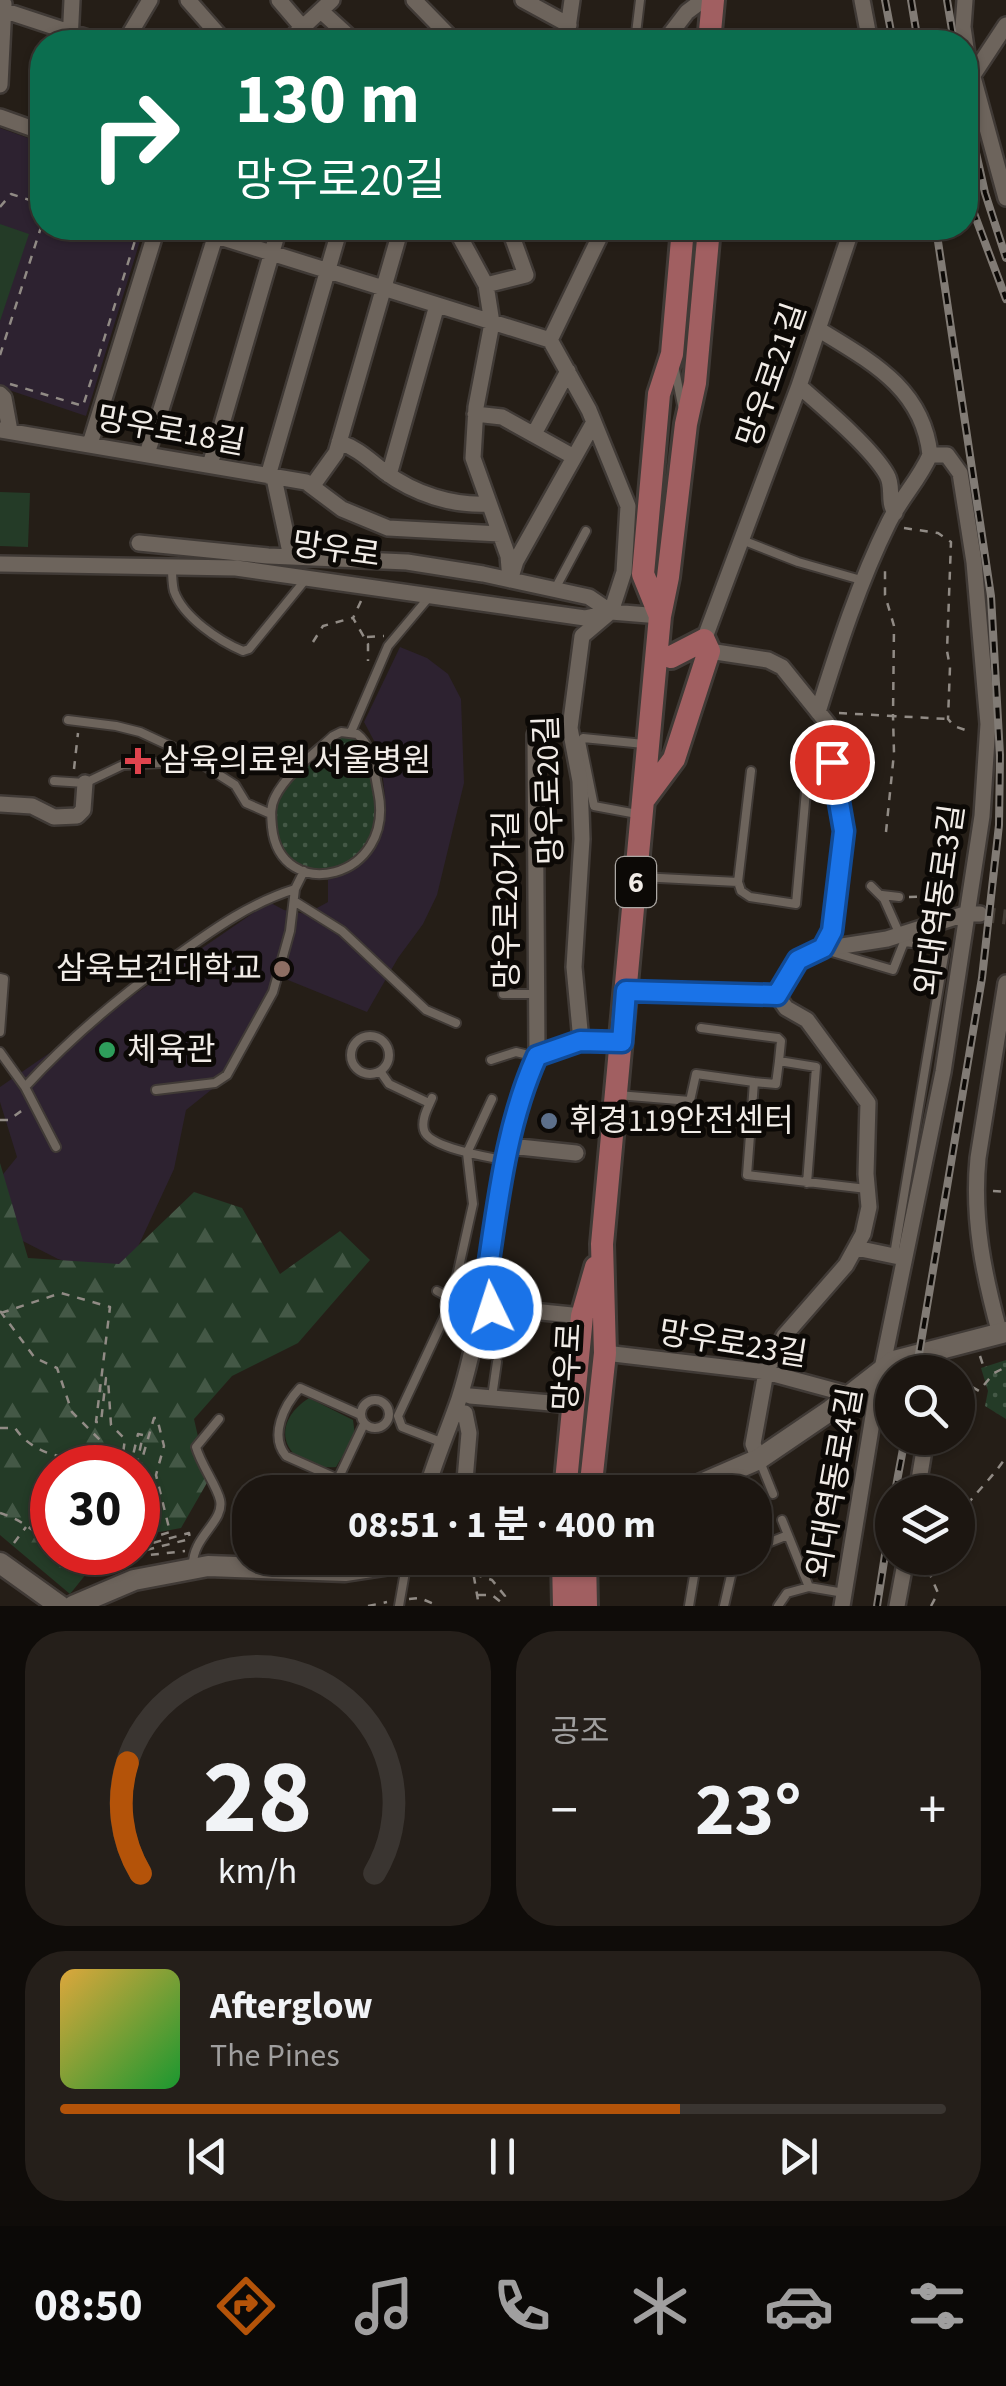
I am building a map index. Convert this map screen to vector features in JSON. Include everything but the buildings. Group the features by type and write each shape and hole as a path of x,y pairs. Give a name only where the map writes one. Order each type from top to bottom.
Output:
{"main road":[{"path":"710,30 713,0"},
{"name":"망우로","path":"592,1475 605,1353 602,1244 648,745 664,656 660,616 643,574 660,394 672,354 682,240"},
{"name":"망우로","path":"660,616 695,384 707,240"},
{"path":"643,808 674,759 706,645 664,656"},
{"path":"664,656 692,671 695,689"},
{"name":"망우로","path":"567,1475 582,1316 602,1244"},
{"path":"563,1575 564,1606"},
{"path":"585,1575 586,1606"}],"street":[{"path":"70,30 72,0"},
{"path":"132,30 150,0"},
{"path":"188,0 212,30"},
{"path":"279,0 303,28"},
{"path":"414,0 433,30"},
{"path":"523,0 569,25"},
{"path":"568,30 572,0"},
{"path":"673,30 703,0"},
{"path":"862,0 868,30"},
{"path":"964,30 966,0"},
{"path":"301,30 327,5 346,30"},
{"path":"0,86 2,6 55,30"},
{"path":"978,68 1006,26"},
{"path":"978,94 1006,198"},
{"path":"0,116 30,127"},
{"path":"90,444 153,240"},
{"path":"147,454 214,240"},
{"path":"139,543 407,562 589,597 611,612 624,572 628,506 594,422 550,340 240,240"},
{"path":"210,465 275,240"},
{"path":"337,240 271,477 314,485 342,510 388,528 500,534"},
{"path":"314,485 336,454 397,240"},
{"path":"462,240 486,285 492,323 475,414 473,458 500,534 510,580"},
{"path":"486,285 526,275 513,240"},
{"path":"550,340 598,240"},
{"name":"망우로21길","path":"706,645 848,240"},
{"path":"388,475 438,306"},
{"path":"818,329 869,362 916,405 926,427 930,455 895,512 818,712"},
{"path":"534,434 568,371"},
{"path":"799,386 835,417 888,476 890,503 895,512"},
{"name":"망우로18길","path":"0,394 4,398 5,431 271,477 283,512 283,532 291,556"},
{"path":"475,414 502,418 574,457"},
{"path":"510,580 516,561 594,422"},
{"path":"339,442 360,450 388,475 437,499 489,504"},
{"name":"외대역동로3길","path":"884,1355 899,1256 943,1072 974,914 988,724 974,562 960,473 947,455 930,455"},
{"name":"망우로","path":"0,564 236,568 584,618 611,612 660,616"},
{"name":"망우로20길","path":"580,1041 574,967 582,838 580,781 570,728 582,636 611,612"},
{"path":"706,645 782,666 828,724 844,831 832,931 823,948"},
{"name":"망우로20가길","path":"537,1056 535,734 538,729 570,728"},
{"path":"0,804 32,806 54,817 76,816 83,810 85,783"},
{"path":"777,995 798,960 823,948 900,935 974,914"},
{"path":"914,1355 1003,1333 994,1312 978,1238 976,1187 1006,984"},
{"path":"626,991 777,995"},
{"path":"759,1459 753,1444 766,1372 784,1336 846,1265 863,1234 869,1207 868,1103 807,1020 786,1008 777,995"},
{"path":"431,1475 459,1398 482,1306 509,1153 537,1056 580,1041 622,1042"},
{"path":"509,1153 576,1153"},
{"path":"856,1248 899,1256"},
{"name":"망우로","path":"482,1306 582,1316"},
{"path":"940,1355 941,1350"},
{"name":"망우로23길","path":"605,1353 766,1372 851,1395"},
{"path":"722,1475 759,1459 875,1376"},
{"name":"망우로","path":"470,1396 573,1406"},
{"name":"외대역동로4길","path":"843,1599 875,1411"},
{"path":"464,1413 470,1434 466,1475"},
{"path":"73,1606 193,1560 232,1564"},
{"path":"0,1563 60,1606"},
{"path":"897,1606 903,1575"}],"lane":[{"path":"637,30 640,0"},
{"path":"672,354 686,424"},
{"path":"555,590 586,531"},
{"path":"742,540 798,562 866,581"},
{"path":"172,566 175,594 184,607 218,637 243,651 250,648 306,578"},
{"path":"351,732 395,635 430,596"},
{"path":"68,720 140,732 197,761 234,786 246,802 271,814"},
{"path":"351,732 361,736 368,746 382,810 378,832 366,854 332,874 304,871 279,851 272,803 288,778 336,734 351,732"},
{"path":"643,808 596,808 581,743 583,738 648,745"},
{"path":"54,781 85,783 123,766 197,761"},
{"path":"751,771 740,891 750,897 796,904 808,768"},
{"path":"156,1090 210,1084 224,1078 273,992 290,932 295,889 304,871"},
{"path":"636,877 738,882"},
{"path":"872,886 882,896 900,935"},
{"path":"25,1087 63,1046 131,988 247,907 295,889"},
{"path":"882,896 899,897"},
{"path":"294,901 342,931 426,1010 456,1023"},
{"path":"823,948 889,970 896,968 904,942 945,950 899,1256"},
{"path":"0,978 4,978 0,1032"},
{"path":"502,994 535,994"},
{"path":"618,1095 690,1102 696,1074 776,1084 781,1041 778,1038 701,1028"},
{"path":"372,1036 387,1047 388,1059 380,1071 364,1074 354,1066 350,1054 360,1038 372,1036"},
{"path":"0,1052 25,1087 56,1147"},
{"path":"491,1060 516,1052 537,1056"},
{"path":"779,1061 814,1065 817,1070 807,1183"},
{"path":"380,1071 389,1084 431,1101 424,1118 426,1136 467,1153 509,1153"},
{"path":"754,1082 746,1174 867,1189"},
{"path":"441,1442 402,1426 394,1415 383,1402 374,1400 363,1406 363,1420 336,1480 286,1456 278,1444 278,1429 300,1388 363,1420 373,1428 382,1426 394,1415 452,1299 473,1204 467,1153 492,1099"},
{"path":"436,1292 452,1299"},
{"path":"492,1397 497,1362"},
{"path":"193,1560 220,1510 220,1498 196,1447 219,1420"},
{"path":"759,1459 773,1494"},
{"path":"782,1520 809,1588"},
{"path":"772,1541 788,1535"},
{"path":"400,1602 404,1575"},
{"path":"689,1606 694,1575"},
{"path":"724,1606 730,1575"},
{"path":"778,1606 791,1591 809,1588 843,1599"}],"path":[{"path":"0,208 11,194 30,200"},
{"path":"0,354 37,240"},
{"path":"0,380 83,406 135,240"},
{"path":"900,529 938,533 951,542 948,719 974,736"},
{"path":"885,568 894,631 894,753 886,832"},
{"path":"353,618 363,596"},
{"path":"353,618 366,638 366,660 378,666"},
{"path":"313,642 323,626 353,618"},
{"path":"366,638 384,636"},
{"path":"818,712 948,719"},
{"path":"74,769 80,722"},
{"path":"899,897 935,896 962,884"},
{"path":"0,1120 9,1120 34,1105"},
{"path":"105,1445 72,1412 57,1368 36,1358 1,1312 61,1293 110,1307 96,1422 101,1422 106,1378 111,1425 125,1439 124,1445"},
{"path":"975,1390 979,1392 994,1373 1006,1367"},
{"path":"146,1445 154,1418 164,1446 160,1460"},
{"path":"0,1428 15,1428 30,1445"},
{"path":"138,1434 143,1435 133,1468 138,1434"},
{"path":"975,1494 989,1482 1006,1457"},
{"path":"999,1468 1006,1472"},
{"path":"160,1491 170,1532 160,1536"},
{"path":"0,1512 30,1529"},
{"path":"14,1543 26,1526"},
{"path":"160,1540 189,1534 190,1538 160,1546"},
{"path":"160,1553 178,1550 193,1560"},
{"path":"87,1575 93,1579"},
{"path":"474,1575 479,1606"},
{"path":"476,1575 497,1584 505,1596 504,1604 492,1595 478,1595"},
{"path":"930,1575 938,1593 931,1606"},
{"path":"368,1606 420,1598 436,1605"}],"shaded area":[{"path":"0,128 30,139 30,240 140,240 86,416 0,387"},
{"name":"삼육보건대학교","path":"400,647 427,658 448,674 461,699 464,783 437,895 367,1012 283,978 221,1082 186,1110 174,1169 123,1279 58,1259 9,1234 0,1178 17,1157 0,1102 0,1087 269,902 306,914 328,902 328,880 371,854 384,821 385,797 380,752 364,722"}],"green space":[{"path":"0,224 29,234 0,321"},
{"path":"0,492 30,493 28,547 0,546"},
{"path":"345,735 361,745 366,758 374,794 375,830 367,848 353,860 330,870 312,871 295,862 283,848 276,825 276,806 306,766"},
{"path":"0,1163 28,1258 119,1264 194,1192 242,1208 280,1274 340,1231 370,1260 298,1343 232,1376 194,1419 208,1481 181,1528 160,1532 160,1445 30,1445 30,1560 0,1535"},
{"path":"1006,1360 1006,1419 985,1406 988,1391 981,1368"},
{"path":"309,1398 353,1420 355,1435 336,1467 305,1462 288,1445 287,1422"},
{"path":"47,1575 85,1575 70,1594"}],"tunnel":[{"path":"980,914 1006,917"}],"railway":[{"path":"885,0 891,30"},
{"path":"911,0 916,30"},
{"path":"947,0 952,30"},
{"path":"978,162 1006,258"},
{"path":"978,224 1006,299"},
{"path":"919,1355 982,978 999,825 1000,755 991,596 938,240"},
{"path":"898,1475 902,1455"},
{"path":"877,1606 882,1575"}],"place":[{"name":"삼육의료원 서울병원","path":"138,761"},
{"name":"삼육보건대학교","path":"282,969"},
{"name":"체육관","path":"107,1050"},
{"name":"휘경119안전센터","path":"549,1121"}],"route":[{"path":"491,1308 482,1306 504,1179 517,1115 537,1056 580,1041 622,1042 626,991 777,995 798,960 823,948 832,931 844,831 832,762"}]}
